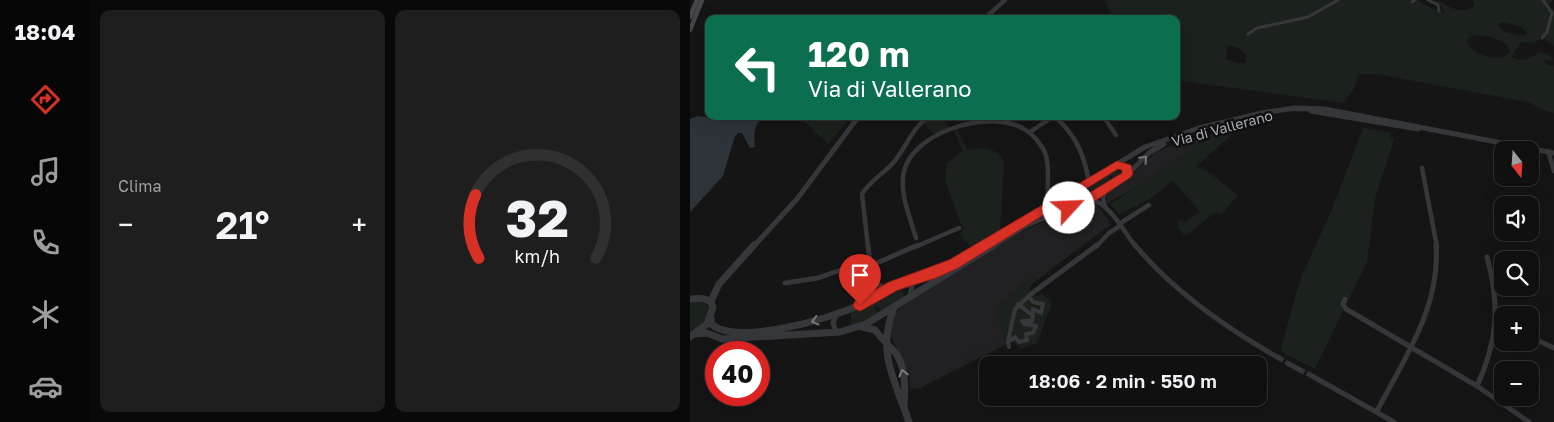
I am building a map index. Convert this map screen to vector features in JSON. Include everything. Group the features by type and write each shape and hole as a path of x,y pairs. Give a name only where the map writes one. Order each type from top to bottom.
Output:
{"main road":[{"path":"690,17 697,0"},
{"path":"690,30 702,0"}],"street":[{"path":"990,15 1005,0"},
{"path":"1248,34 1257,28 1316,14 1338,0"},
{"path":"1428,0 1438,5 1439,10"},
{"path":"1542,38 1547,32 1552,13 1543,0"},
{"name":"Via di Vallerano","path":"711,318 711,324 717,329 724,332 740,332 788,327 836,315 887,290 954,264 1144,147 1195,129 1262,113 1288,108 1325,109 1551,152"},
{"name":"Via di Vallerano","path":"692,336 707,333 719,338 727,338 836,332 858,327 876,319 910,296 1025,226 1088,200 1128,174 1148,153 1163,144 1213,128 1277,113 1320,112 1404,127 1442,131"},
{"path":"698,298 719,284 790,208 856,120"},
{"path":"870,299 872,281 862,194 893,163 908,144 917,124 923,120"},
{"path":"916,238 903,194 902,184 908,163 921,147 942,134 976,120 1005,122 1030,132 1045,152 1048,196"},
{"path":"1030,132 1048,120"},
{"path":"1058,120 1073,133 1080,145 1085,158 1089,182"},
{"path":"1106,120 1116,134"},
{"path":"1551,152 1554,171"},
{"path":"1117,164 1126,167 1128,174"},
{"path":"1377,411 1430,306 1437,266 1435,240 1422,168"},
{"path":"1105,188 1103,198 1105,206"},
{"path":"1071,193 1072,199 1079,204"},
{"path":"1088,200 1096,200 1105,206 1144,256 1177,286 1240,335 1279,358"},
{"path":"1009,347 1008,342 1014,309 1018,304 1102,242 1109,233 1149,204"},
{"path":"870,266 959,228"},
{"path":"1487,257 1496,295 1496,306"},
{"path":"785,283 800,283 818,279 869,260"},
{"path":"872,281 887,290"},
{"path":"908,281 912,287 910,296"},
{"path":"711,301 719,284"},
{"path":"1008,342 1015,336 1019,342 1027,340 1026,334 1033,332 1036,326 1024,324 1022,321 1032,321 1033,309 1041,313 1044,306 1033,302 1030,295"},
{"path":"690,299 706,298 711,301 714,307 711,318"},
{"path":"1345,299 1343,304 1345,308 1477,386 1529,422"},
{"path":"1018,304 1033,316"},
{"path":"894,307 886,325 886,356 898,395 909,422"},
{"path":"836,315 833,323 836,332"},
{"name":"Via di Vallerano","path":"692,336 711,318"},
{"path":"858,327 874,329 886,345 894,351 901,365 905,385 904,407"},
{"path":"1477,386 1490,357 1494,334"},
{"path":"1539,342 1554,348"},
{"path":"1289,364 1300,370"},
{"path":"1312,376 1394,422"}],"shaded area":[{"path":"1104,0 1416,0 1437,11 1445,12 1440,5 1432,0 1455,9 1466,10 1473,7 1474,3 1472,0 1554,0 1548,4 1554,10 1554,46 1540,36 1540,40 1533,43 1521,42 1511,57 1526,59 1539,52 1548,54 1554,60 1543,61 1549,66 1554,65 1554,113 1538,108 1531,103 1377,74 1359,74 1353,90 1343,103 1180,81 1180,15 1112,15","holes":["1500,22 1512,24 1525,30 1527,33 1523,36 1505,32 1498,26","1477,35 1502,41 1506,44 1510,53 1493,58 1474,51 1467,41 1470,37","1228,45 1239,48 1247,56 1245,63 1237,63 1226,59"]},
{"path":"698,116 705,117 705,120 760,120 755,131 755,147 750,148 742,133 738,133 735,136 723,176 690,212 690,119"},
{"path":"802,120 849,120 828,144"},
{"path":"926,120 944,120 950,128 935,135 922,122"},
{"path":"1243,124 1196,167 1207,171 1238,195 1222,214 1216,212 1185,236 1177,227 1180,219 1185,222 1200,212 1173,181 1149,199 1119,215 1110,204 1163,170 1208,136 1221,129"},
{"path":"1363,128 1391,133 1390,137 1394,139 1375,199 1367,262 1315,369 1280,351 1300,280 1332,209"},
{"path":"957,129 967,150 988,149 997,153 1004,163 1000,230 971,248 967,241 965,243 960,233 964,227 960,222 945,181 947,163 963,151 954,131"},
{"path":"1205,133 1208,136 1187,153 1137,187 1107,203 1106,195 1109,189 1134,173 1155,152"},
{"path":"1116,169 1122,175 1115,180 1111,176 1109,177 1113,181 1083,200 1077,192"},
{"path":"1090,202 1097,205 1110,225 1037,280 1035,277 1020,286 1007,344 983,356 979,356 979,358 918,389 910,388 909,374 890,334 893,317 906,303 1020,232"},
{"path":"1035,277 1037,280 1029,287 1031,294 1036,296 1042,294 1052,303 1037,343 1021,349 1015,343 1007,344 994,309 1020,286"},
{"path":"900,286 905,297 882,312 877,306 874,307 879,314 851,327 851,312"},
{"path":"700,301 708,306 708,315 704,322 690,333 690,303"}],"tunnel":[{"path":"1279,358 1289,364"},
{"path":"1300,370 1312,376"}],"route":[{"path":"860,305 894,286 932,274 954,264 1117,164 1127,168 1128,174 1088,200 1069,208"}]}
